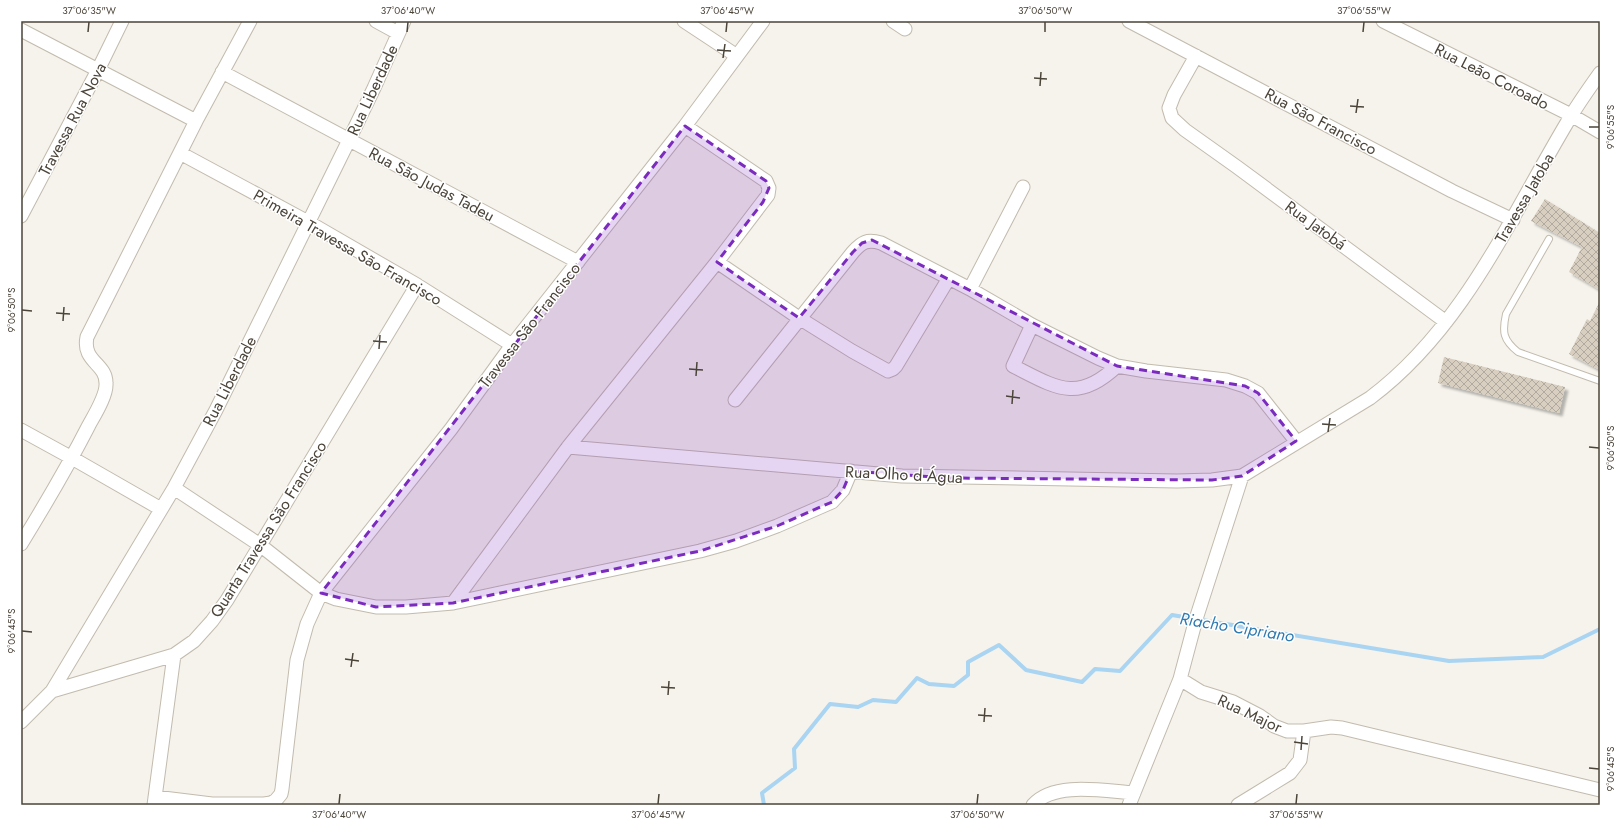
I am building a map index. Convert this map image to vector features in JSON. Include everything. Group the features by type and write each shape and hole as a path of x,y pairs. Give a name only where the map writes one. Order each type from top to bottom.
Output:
{"street":[{"name":"Travessa Rua Nova","path":"21,216 98,70 122,21"},
{"path":"21,544 72,458 100,404 106,384 106,377 87,352 85,345 87,337 196,121 250,21"},
{"path":"376,21 398,33"},
{"name":"Rua Liberdade","path":"21,722 52,690 174,488 216,410 349,140 404,21"},
{"path":"684,21 737,56"},
{"name":"Travessa São Francisco","path":"154,801 239,805 271,803 279,796 282,789 297,660 307,624 321,594 451,429 512,345 685,126 763,21"},
{"path":"893,21 905,29"},
{"name":"Rua São Francisco","path":"1129,21 1452,191 1513,220"},
{"name":"Rua Leão Coroado","path":"1383,21 1571,115 1600,132"},
{"path":"21,30 196,121"},
{"name":"Rua Jatobá","path":"1196,56 1174,94 1169,108 1172,118 1185,130 1446,322"},
{"name":"Rua São Judas Tadeu","path":"222,72 578,262"},
{"name":"Travessa Jatoba","path":"1242,476 1296,441 1370,398 1402,371 1446,322 1470,289 1513,220 1571,115 1600,73"},
{"path":"453,603 568,447 717,262 763,202 769,188 766,181 685,126"},
{"name":"Primeira Travessa São Francisco","path":"180,153 308,222 417,284 512,345"},
{"path":"970,289 1024,187"},
{"path":"735,400 853,252 862,243 872,240 881,243 970,289 1032,325 1117,366 1140,371 1226,380 1245,386 1258,393 1296,441"},
{"path":"717,262 799,318 884,369 891,370 896,366 949,278"},
{"name":"Quarta Travessa São Francisco","path":"52,690 174,655 194,641 212,621 227,600 417,284"},
{"path":"1032,325 1013,366 1048,384 1063,389 1073,390 1098,382 1117,366"},
{"path":"21,430 160,509"},
{"name":"Rua Olho d Água","path":"568,447 902,476 1131,481 1212,480 1242,476"},
{"path":"174,488 260,545 321,594 342,601 376,607 406,607 453,603 700,551 736,541 777,526 832,502 843,490 851,471"},
{"path":"1129,805 1180,679 1196,619 1242,476"},
{"path":"154,801 174,655"},
{"name":"Rua Major","path":"1180,679 1201,692 1234,702 1260,716 1274,726 1288,730 1304,731 1331,727 1342,728 1600,790"},
{"path":"1238,805 1290,773 1300,760 1304,731"},
{"path":"1032,805 1045,795 1055,792 1084,790 1134,793"}],"lane":[{"path":"1549,239 1506,314 1503,328 1505,338 1518,352 1600,381"}],"highlighted area":[{"path":"685,126 766,181 769,188 763,202 717,262 799,318 853,252 862,243 872,240 1117,366 1245,386 1258,393 1296,441 1242,476 1212,480 949,478 851,471 843,490 832,502 777,526 700,551 453,603 376,607 321,593"}],"building":[{"path":"1545,199 1600,233 1600,290 1569,272 1582,247 1531,221"},
{"path":"1600,301 1600,370 1569,354 1587,319 1590,321"},
{"path":"1444,357 1565,387 1559,413 1438,383"}],"waterway":[{"name":"Riacho Cipriano","path":"764,805 762,793 795,768 794,749 830,704 858,707 873,700 896,702 917,678 929,684 954,686 968,675 968,662 999,645 1026,670 1082,682 1095,669 1120,671 1172,615 1449,661 1543,657 1600,629"}]}
